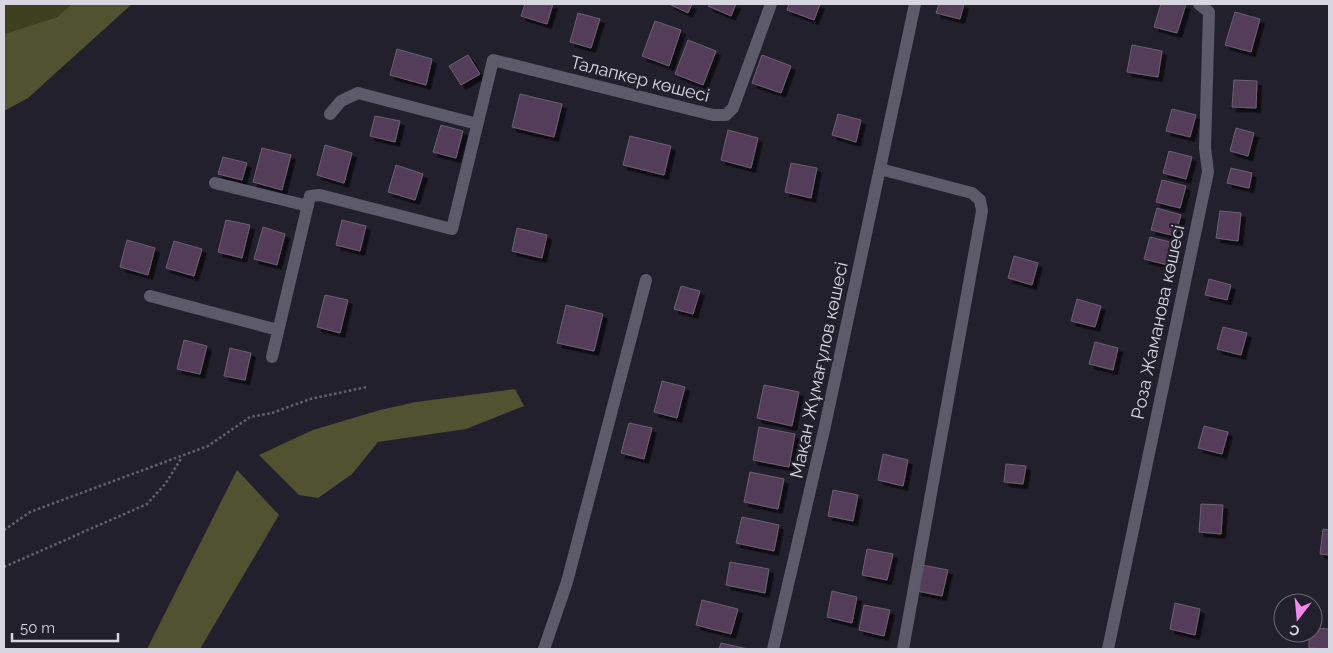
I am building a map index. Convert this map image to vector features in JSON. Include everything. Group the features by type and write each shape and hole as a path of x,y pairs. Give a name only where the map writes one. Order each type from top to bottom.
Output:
{"street":[{"name":"Талапкер көшесі","path":"308,206 310,196 320,196 452,229 493,60 712,115 726,115 733,108 771,4"},
{"name":"Мақан Жұмағұлов көшесі","path":"773,649 827,417 915,4"},
{"name":"Роза Жаманова көшесі","path":"1108,649 1208,172 1204,148 1209,12 1199,4"},
{"path":"330,114 341,101 358,93 477,124"},
{"path":"880,169 972,193 980,200 982,211 903,649"},
{"path":"214,183 308,206 272,357"},
{"path":"544,649 566,582 646,280"},
{"path":"150,296 278,330"}],"path":[{"path":"4,530 30,512 208,446 250,417 272,413 310,399 367,387"},
{"path":"4,567 147,504 166,483 183,456"}],"green space":[{"path":"4,4 72,4 57,17 4,34"},
{"path":"72,4 132,4 28,98 4,111 4,34 57,17"},
{"path":"515,389 524,406 466,429 378,442 352,474 318,498 299,495 259,455 313,430 380,410 416,402"},
{"path":"237,470 279,515 200,649 147,649"}],"building":[{"path":"525,4 553,4 547,24 521,16"},
{"path":"669,4 692,4 688,13"},
{"path":"709,4 736,4 731,16 708,6"},
{"path":"789,4 820,4 814,20 787,10"},
{"path":"939,4 964,4 960,19 936,13"},
{"path":"1161,4 1186,4 1177,33 1154,27"},
{"path":"1235,12 1260,19 1251,52 1225,45"},
{"path":"578,13 600,19 591,48 570,42"},
{"path":"655,21 681,30 669,66 642,56"},
{"path":"688,40 716,51 703,85 675,74"},
{"path":"1132,45 1162,51 1158,77 1127,72"},
{"path":"397,49 432,59 426,85 390,75"},
{"path":"468,55 480,74 461,85 449,66"},
{"path":"762,55 791,66 781,93 752,83"},
{"path":"1234,80 1257,81 1256,108 1232,107"},
{"path":"520,94 562,104 554,137 512,127"},
{"path":"1172,109 1196,115 1190,137 1166,131"},
{"path":"838,114 861,120 856,142 832,135"},
{"path":"375,116 400,121 395,142 370,136"},
{"path":"441,125 463,131 456,158 433,152"},
{"path":"1236,128 1254,133 1248,156 1230,151"},
{"path":"728,130 758,138 751,168 721,160"},
{"path":"630,136 671,146 664,175 623,165"},
{"path":"325,145 352,153 344,183 317,175"},
{"path":"262,148 291,155 282,190 253,182"},
{"path":"1169,151 1192,157 1186,179 1163,173"},
{"path":"223,157 247,163 242,180 218,174"},
{"path":"791,163 817,168 811,198 785,192"},
{"path":"396,165 423,174 415,200 388,192"},
{"path":"1231,168 1252,173 1249,188 1227,183"},
{"path":"1162,180 1186,186 1180,208 1156,202"},
{"path":"1157,208 1181,215 1175,236 1151,230"},
{"path":"1220,211 1241,213 1238,241 1216,238"},
{"path":"226,220 250,225 242,258 218,252"},
{"path":"342,220 366,226 360,251 336,245"},
{"path":"263,227 285,234 277,265 254,259"},
{"path":"517,228 547,235 542,258 512,251"},
{"path":"1150,237 1174,243 1168,265 1144,259"},
{"path":"127,240 155,248 148,275 120,267"},
{"path":"174,241 202,249 194,276 166,268"},
{"path":"1014,256 1038,263 1032,285 1008,278"},
{"path":"1209,279 1231,285 1227,300 1205,295"},
{"path":"681,286 700,291 693,314 674,309"},
{"path":"325,295 348,300 340,333 317,327"},
{"path":"1077,299 1101,306 1095,327 1071,321"},
{"path":"566,305 603,314 594,351 557,343"},
{"path":"1223,327 1247,333 1241,355 1217,349"},
{"path":"184,340 207,346 200,374 177,369"},
{"path":"1095,342 1118,348 1113,370 1089,364"},
{"path":"230,348 251,353 245,380 224,376"},
{"path":"662,381 685,387 677,418 654,412"},
{"path":"764,385 799,392 792,426 757,418"},
{"path":"629,423 652,428 644,459 621,453"},
{"path":"1204,426 1228,432 1222,454 1198,448"},
{"path":"759,427 795,434 789,467 753,460"},
{"path":"883,454 908,460 903,486 878,480"},
{"path":"1006,464 1026,466 1023,484 1004,482"},
{"path":"750,472 784,479 778,509 744,502"},
{"path":"833,490 858,495 853,521 828,516"},
{"path":"1201,504 1223,505 1221,534 1199,532"},
{"path":"742,517 779,525 774,551 736,543"},
{"path":"1323,529 1329,530 1329,555 1320,554"},
{"path":"867,549 893,554 887,580 862,575"},
{"path":"730,562 769,569 765,593 726,585"},
{"path":"922,565 948,570 942,596 917,591"},
{"path":"832,591 857,597 852,623 827,617"},
{"path":"702,600 738,609 731,634 696,625"},
{"path":"1175,603 1200,609 1195,635 1170,629"},
{"path":"864,605 890,610 884,636 859,630"},
{"path":"1323,629 1329,629 1329,649 1309,648 1309,643 1323,643"},
{"path":"721,643 748,649 719,649"}]}
